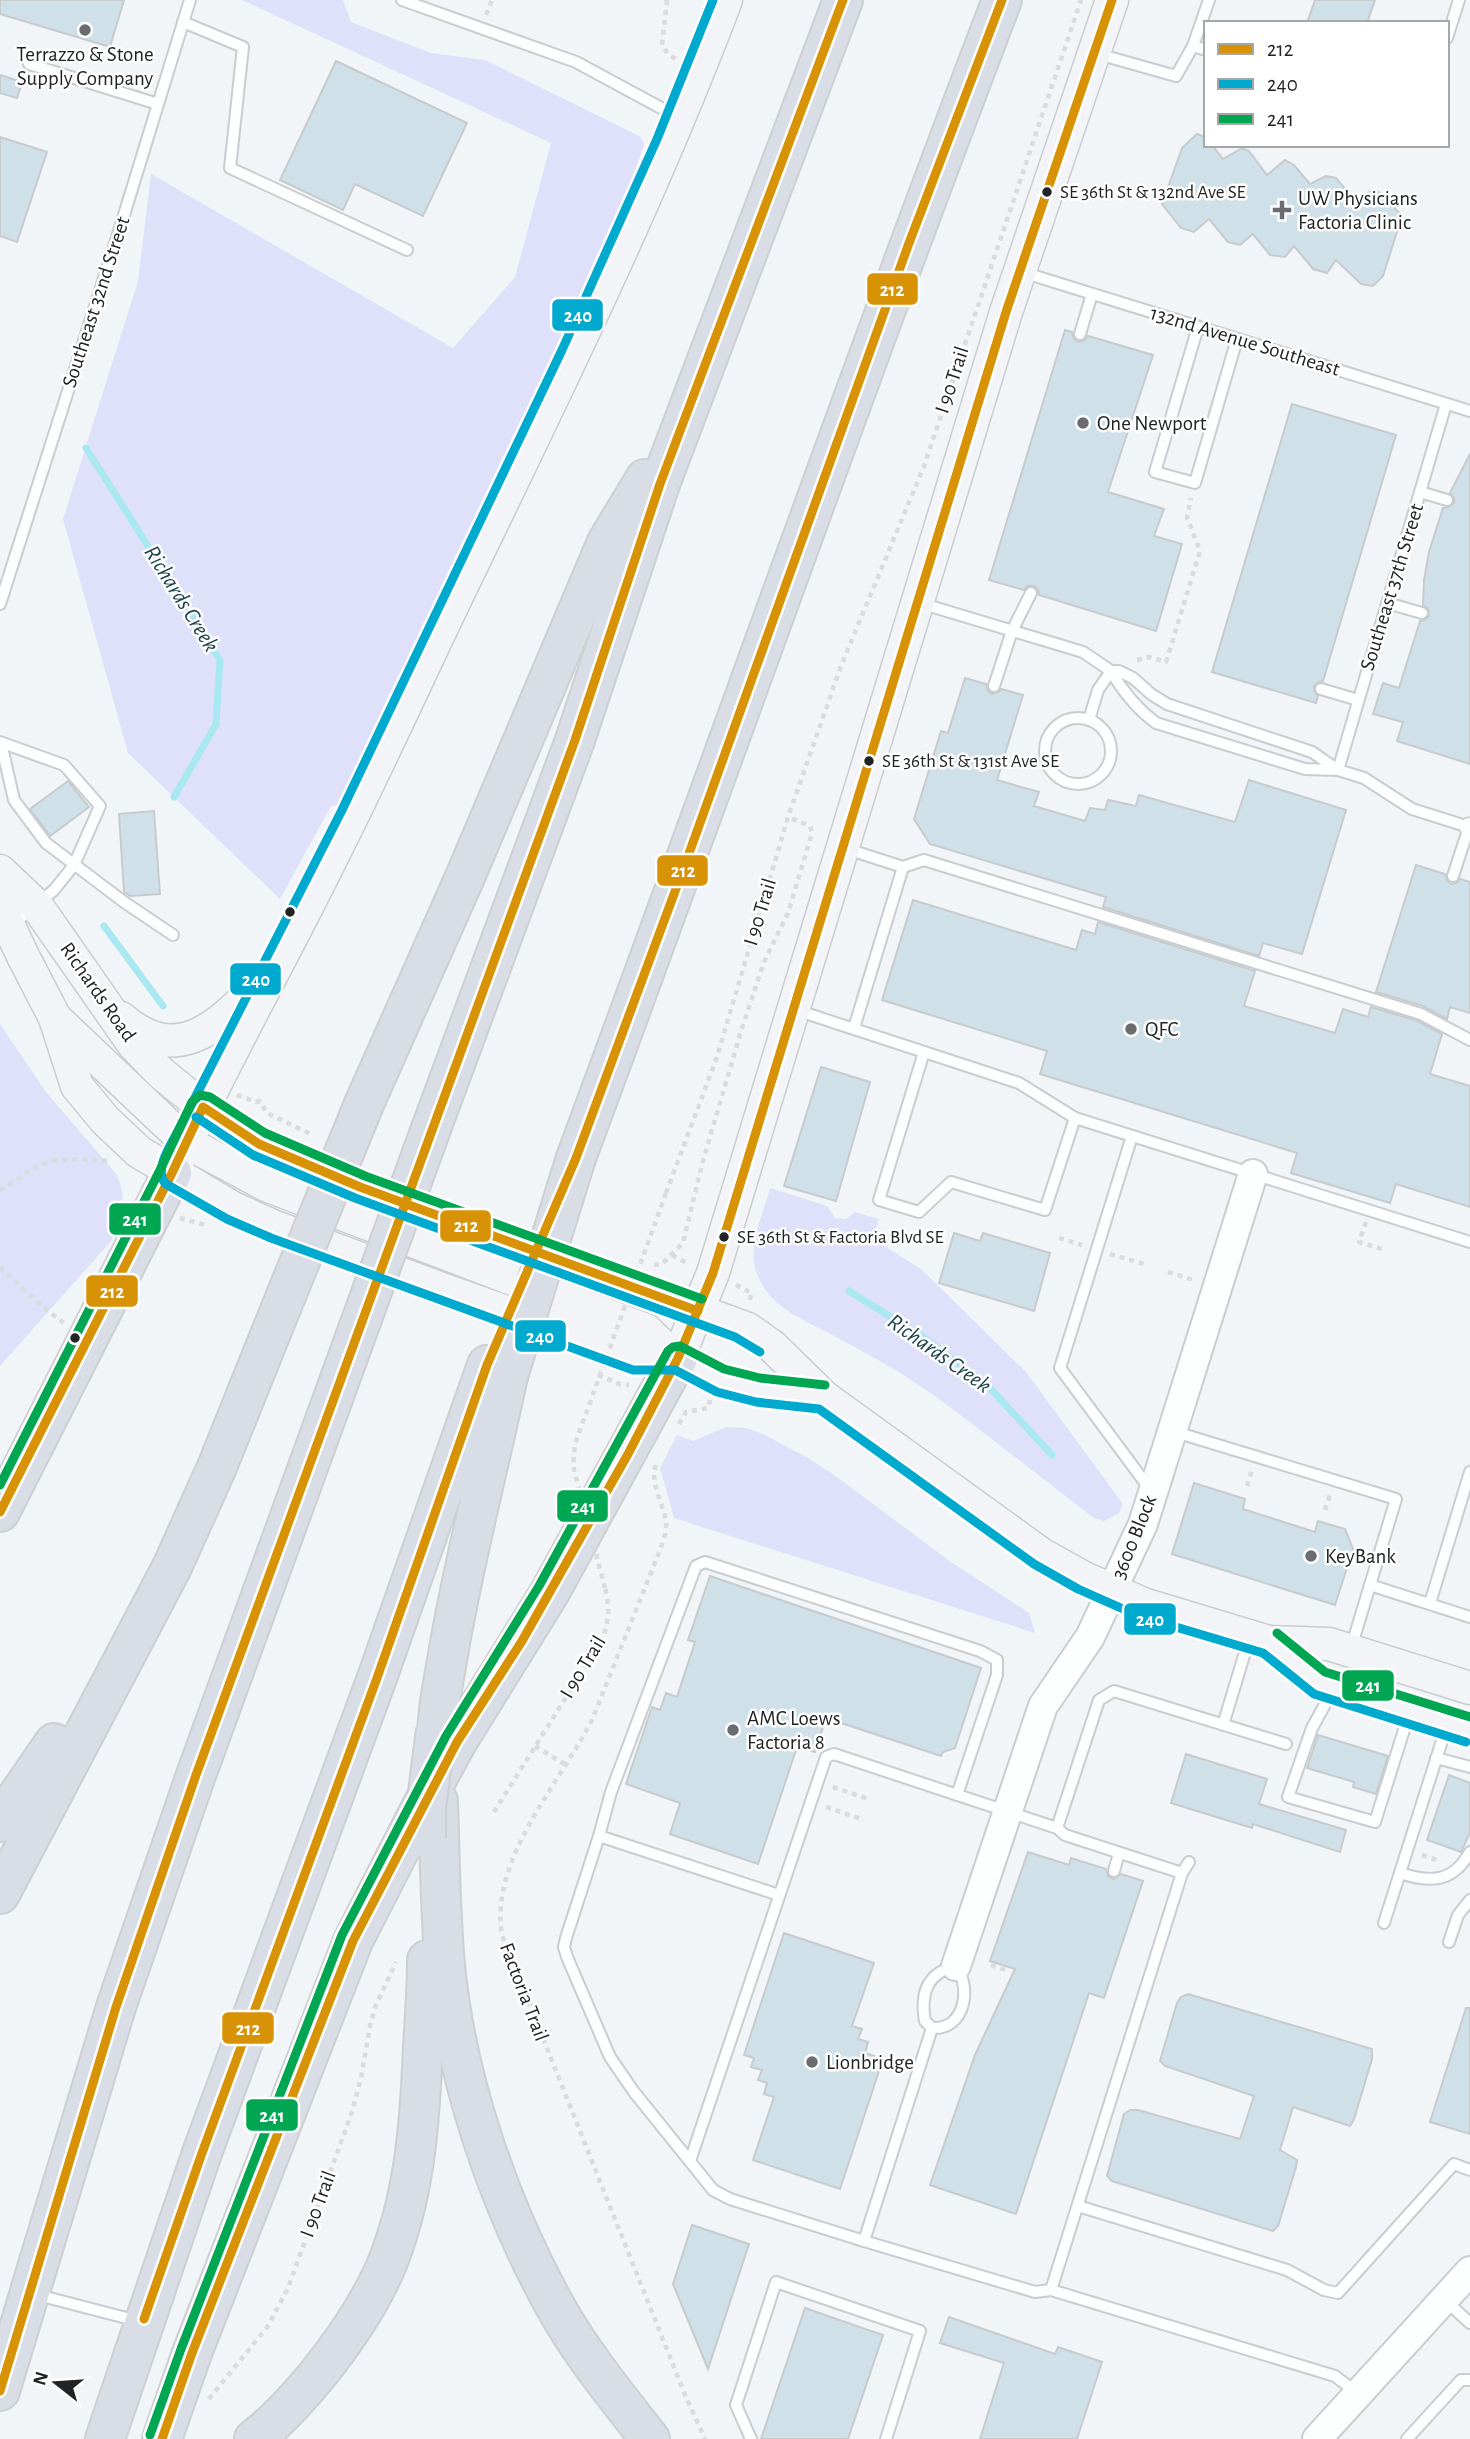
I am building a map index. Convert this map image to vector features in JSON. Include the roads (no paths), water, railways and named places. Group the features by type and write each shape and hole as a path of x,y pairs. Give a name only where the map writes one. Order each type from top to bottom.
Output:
{"highway":[{"path":"0,2391 120,1994 196,1775 575,740 660,484 843,0"},
{"path":"105,2439 202,2152 377,1678 498,1370 692,847 909,243 1002,0"},
{"path":"0,1894 172,1567 217,1466 365,1104 607,542 692,399"},
{"path":"0,1511 179,1158"},
{"path":"162,2439 192,2353 353,1941 439,1775 545,1602 678,1359"},
{"path":"498,1370 436,1730 426,1808 433,1838 451,2010 464,2073 499,2191 555,2307 607,2384 650,2439"},
{"path":"0,1822 27,1786 76,1709 158,1562 217,1466"},
{"path":"254,2439 302,2394 335,2353 367,2303 398,2232 410,2186 420,2123 433,1838"}],"main road":[{"path":"179,1158 346,829 553,397 626,242 726,0"},
{"path":"824,1397 758,1390 720,1380 678,1359 713,1273 1019,271 1112,0"},
{"name":"Richards Road","path":"0,871 37,906 134,1045 161,1073 203,1107 259,1144 360,1186 748,1329 764,1340 824,1397 1041,1554 1112,1592 1259,1639"},
{"name":"Richards Road","path":"3,918 55,1018 77,1086 105,1120 139,1152 179,1158 233,1208 275,1227 637,1358 678,1359"},
{"path":"107,1005 124,1021 153,1038 181,1040 215,1026 278,965"},
{"path":"1259,1639 1329,1644 1470,1688"},
{"path":"1259,1639 1319,1683 1459,1726"}],"street":[{"name":"3600 Block","path":"956,1966 1043,1706 1090,1637 1143,1524 1253,1174"},
{"path":"1317,2439 1470,2271"}],"lane":[{"name":"Southeast 32nd Street","path":"0,604 190,0"},
{"path":"402,0 576,62 679,117"},
{"path":"1094,53 1176,76 1194,46 1209,0"},
{"path":"1449,32 1459,0"},
{"path":"183,22 243,47 230,168 407,250"},
{"path":"1194,46 1204,49"},
{"path":"29,64 158,104"},
{"name":"132nd Avenue Southeast","path":"1019,271 1470,411"},
{"path":"1080,334 1092,294"},
{"path":"1198,327 1156,472 1195,483 1237,339"},
{"name":"Southeast 37th Street","path":"1338,770 1446,404"},
{"path":"1420,492 1447,500"},
{"path":"993,686 1012,631 1031,593"},
{"path":"917,602 1083,653 1111,671 1124,692 1156,723 1305,769 1338,770 1364,778 1412,809 1470,827 1453,876"},
{"path":"1387,603 1422,613"},
{"path":"1089,720 1098,690 1111,671"},
{"path":"1111,671 1119,671 1133,678 1167,704 1312,752 1338,770"},
{"path":"1321,689 1358,700"},
{"path":"1079,718 1089,720 1106,734 1110,744 1107,765 1101,774 1083,783 1061,779 1047,763 1046,742 1058,724 1079,718"},
{"path":"1,742 64,765 100,806 74,865 54,890 37,906 3,918"},
{"path":"1,742 14,800 46,843 173,935"},
{"path":"842,848 903,867 924,860 1421,1014 1470,1040"},
{"path":"854,1028 903,867"},
{"path":"794,1009 1019,1083 1075,1118 1470,1242"},
{"path":"924,1052 879,1200 919,1212 951,1182 1045,1210 1075,1118"},
{"path":"1132,1136 1060,1368 1153,1493"},
{"path":"1172,1431 1396,1499 1350,1650"},
{"path":"1430,1603 1470,1472"},
{"path":"957,1795 997,1675 997,1660 980,1651 705,1562 696,1566 611,1792 564,1947 610,2057 634,2092 713,2190 730,2199 1035,2292 1051,2290 1335,2376 1358,2393"},
{"path":"1370,1585 1470,1617"},
{"path":"1223,1725 1259,1639"},
{"path":"1334,1688 1312,1728 1288,1797 1375,1822 1410,1711"},
{"path":"1057,1828 1099,1700 1114,1690 1286,1744"},
{"path":"1384,1923 1436,1758 1459,1726"},
{"path":"690,2161 826,1757 834,1754 1057,1828 1065,1835 1182,1873"},
{"path":"1436,1758 1470,1768"},
{"path":"599,1836 779,1895"},
{"path":"1400,1873 1417,1879 1433,1880 1445,1877 1456,1871 1470,1852"},
{"path":"1114,1871 1119,1853"},
{"path":"1051,2290 1182,1873 1189,1861"},
{"path":"1449,1942 1458,1914 1470,1900"},
{"path":"956,1966 963,1976 965,1986 961,2010 953,2022 943,2029 932,2028 925,2021 924,1997 934,1976 943,1969 956,1966"},
{"path":"864,2241 932,2028"},
{"path":"1077,2206 1287,2270 1324,2290 1338,2293 1454,2164 1470,2170"},
{"path":"751,2439 736,2405 776,2282 920,2331 886,2439"},
{"path":"28,2293 143,2322"},
{"path":"1444,2299 1470,2323"},
{"path":"1407,2439 1461,2381 1470,2380"}],"waterway":[{"name":"Richards Creek","path":"86,448 220,660 216,724 174,797"},
{"name":"Richards Creek","path":"104,926 163,1006"},
{"name":"Richards Creek","path":"849,1291 923,1337 988,1386 1052,1455"}],"place":[{"name":"Terrazzo & Stone Supply Company","path":"85,30"},
{"name":"SE 36th St & 132nd Ave SE","path":"1047,192"},
{"name":"UW Physicians Factoria Clinic","path":"1282,210"},
{"name":"One Newport","path":"1083,423"},
{"name":"SE 36th St & 131st Ave SE","path":"869,761"},
{"name":"QFC","path":"1131,1029"},
{"name":"SE 36th St & Factoria Blvd SE","path":"724,1237"},
{"name":"KeyBank","path":"1311,1556"},
{"name":"AMC Loews Factoria 8","path":"733,1730"},
{"name":"Lionbridge","path":"812,2062"}]}
